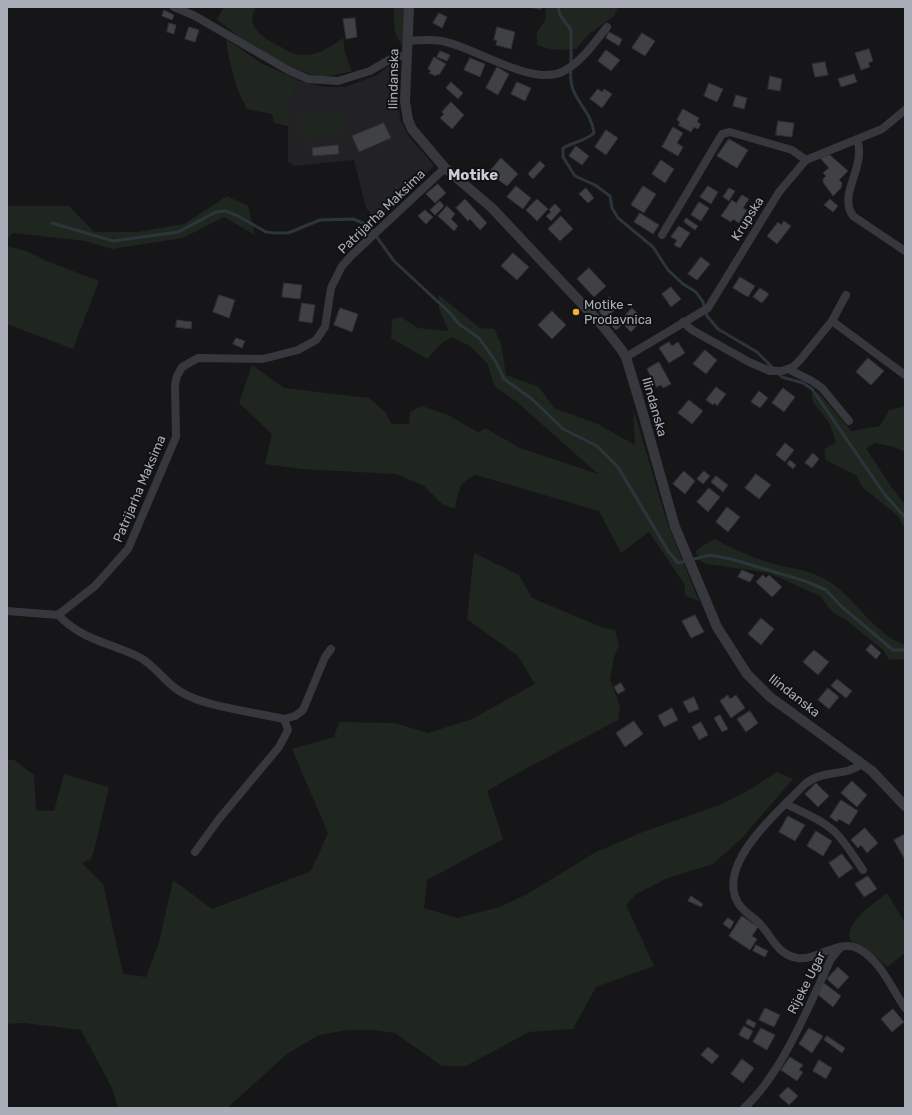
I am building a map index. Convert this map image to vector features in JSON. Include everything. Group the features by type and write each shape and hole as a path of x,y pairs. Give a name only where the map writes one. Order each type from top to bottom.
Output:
{"street":[{"path":"174,7 195,16 288,70 308,79 338,81 351,78 370,71 394,57 407,55"},
{"name":"Ilindanska","path":"409,7 405,101 408,120 412,129 445,168 492,208 601,324 615,340 626,357 675,527 717,627 747,674 770,697 872,771 905,806"},
{"path":"408,41 442,41 517,70 550,75 565,70 574,64 607,27"},
{"name":"Krupska","path":"626,357 708,308 779,192 806,160 882,129 905,110"},
{"path":"662,234 722,134 730,132 792,150 806,160"},
{"path":"857,139 860,153 859,163 849,193 849,211 853,216 905,252"},
{"name":"Patrijarha Maksima","path":"58,615 95,586 128,550 176,437 175,385 176,376 182,367 198,358 263,358 298,350 316,340 325,327 331,288 342,266 445,168"},
{"path":"785,370 800,360 832,321 846,295"},
{"path":"832,321 905,375"},
{"path":"683,322 698,334 749,362 770,371 785,370 812,381 822,388 849,420"},
{"path":"7,612 58,615 81,634 138,657 152,665 178,691 193,699 284,719 295,716 303,710 325,657 331,649"},
{"path":"195,852 219,819 279,747 288,730 284,719"},
{"path":"840,948 833,948 819,955 807,958 789,955 775,946 762,926 737,901 733,886 740,858 754,839 805,784 814,777 823,774 847,771 862,764"},
{"path":"786,804 819,820 835,832 847,846 863,870"},
{"name":"Rijeke Ugar","path":"744,1108 752,1101 786,1053 831,959 840,948 852,946 863,952 877,965 905,1008"}],"shaded area":[{"path":"224,7 256,7 252,20 257,31 267,39 295,54 313,54 328,48 343,38 345,53 352,71 331,76 319,76 280,61 250,44 217,19"},
{"path":"394,7 404,7 404,47 395,32"},
{"path":"545,7 618,7 614,16 589,34 576,49 561,50 537,45 537,32 546,19"},
{"path":"226,39 261,63 300,81 288,101 288,126 274,123 272,114 247,109 233,75"},
{"path":"393,63 400,66 397,82 400,120 410,138 433,164 433,167 381,217 374,217 366,208 354,160 294,166 288,162 288,101 300,81 325,87 344,87 375,76"},
{"path":"340,111 343,134 301,139 299,116"},
{"path":"227,196 248,206 255,235 224,217 183,238 112,249 85,241 13,233 7,240 7,206 69,206 94,232 137,232 184,224"},
{"path":"7,246 27,251 47,261 99,281 73,349 7,324"},
{"path":"439,295 480,328 494,329 501,343 506,375 539,387 554,408 598,424 635,445 633,408 667,522 699,601 685,596 685,585 649,532 621,553 599,511 476,475 462,485 458,493 455,509 442,504 424,486 396,474 301,469 265,464 272,434 239,403 252,365 284,388 369,398 385,412 392,424 409,424 410,412 422,406 448,415 478,432 485,428 520,448 598,474 517,402 495,387 487,363 470,346 452,337 443,342 427,359 391,338 392,319 401,317 418,328 449,331 439,309"},
{"path":"811,393 819,393 851,431 880,426 889,410 905,406 905,452 894,447 875,443 866,448 892,488 905,504 905,529 898,516 862,487 856,475 826,460 824,449 836,442 830,424 813,402"},
{"path":"715,539 756,558 777,565 809,572 832,583 882,631 905,645 905,659 889,660 883,650 845,619 833,613 820,596 769,573 707,564 699,560 696,552 702,546"},
{"path":"474,553 519,575 532,598 604,628 615,630 619,646 614,657 610,679 620,706 618,720 487,791 503,839 427,880 424,908 457,918 500,907 529,893 596,852 643,832 722,804 749,790 777,772 793,779 742,838 713,864 668,878 636,894 626,905 654,966 596,987 573,1029 529,1032 466,1066 442,1066 395,1033 372,1030 348,1030 319,1035 287,1054 227,1108 118,1108 112,1088 81,1030 24,1023 7,1024 7,760 14,760 34,775 36,810 54,811 64,774 109,787 94,851 91,859 82,863 103,884 123,974 146,977 159,942 173,880 212,909 311,871 328,833 292,749 334,737 339,722 395,723 428,733 472,719 535,684 518,656 467,619"},
{"path":"887,893 905,923 905,953 887,967 873,954 850,940 850,933 856,920"}],"building":[{"path":"529,7 541,7 541,9"},
{"path":"164,10 174,15 172,20 162,16"},
{"path":"439,13 447,17 442,28 433,23"},
{"path":"355,18 357,37 346,39 343,19"},
{"path":"169,23 176,25 174,34 167,32"},
{"path":"189,27 199,30 195,42 185,39"},
{"path":"497,27 515,32 511,49 496,45 497,40 494,40"},
{"path":"609,32 622,39 619,46 606,38"},
{"path":"642,33 655,41 645,56 632,48"},
{"path":"869,49 873,61 868,63 870,67 861,70 855,53"},
{"path":"606,50 620,60 611,71 598,61"},
{"path":"440,51 450,55 447,61 437,57"},
{"path":"434,57 446,64 439,75 437,74 436,76 429,73 431,71 428,69"},
{"path":"470,58 485,64 480,77 464,70"},
{"path":"825,62 828,75 815,77 812,64"},
{"path":"497,67 509,74 498,95 486,88"},
{"path":"854,74 857,82 841,87 838,79"},
{"path":"770,76 782,79 780,91 768,89"},
{"path":"451,82 463,93 458,99 446,88"},
{"path":"517,82 531,88 525,101 511,94"},
{"path":"709,83 723,89 717,102 704,96"},
{"path":"598,89 602,92 604,89 612,94 602,108 590,99"},
{"path":"736,95 747,98 744,109 733,106"},
{"path":"451,102 464,115 452,129 440,118 444,114 442,112"},
{"path":"683,109 699,118 697,122 701,124 698,129 694,127 691,132 678,125 680,122 677,120"},
{"path":"778,121 794,123 792,137 776,135"},
{"path":"384,123 391,138 359,152 352,136"},
{"path":"673,127 683,133 677,143 683,147 678,156 662,147"},
{"path":"606,130 618,138 606,155 595,147"},
{"path":"729,139 748,150 737,168 717,156"},
{"path":"338,145 339,154 313,156 312,148"},
{"path":"576,146 589,156 582,165 569,156"},
{"path":"830,155 848,171 839,180 842,183 841,188 833,196 823,182 823,179 826,176 823,173 829,168 820,158"},
{"path":"501,158 518,174 507,186 493,176 494,175 490,171"},
{"path":"661,160 674,169 665,183 652,174"},
{"path":"540,161 545,166 533,179 528,174"},
{"path":"438,184 446,193 435,203 426,194"},
{"path":"516,186 531,198 523,209 507,197"},
{"path":"643,186 656,194 644,213 631,205"},
{"path":"708,186 718,192 711,204 700,197"},
{"path":"586,188 594,198 588,203 579,194"},
{"path":"729,188 735,191 729,201 723,197"},
{"path":"742,195 749,199 743,208 747,210 739,223 733,219 731,222 721,216 732,200 736,203"},
{"path":"465,199 487,223 480,230 470,219 468,221 456,208"},
{"path":"537,199 548,209 537,221 526,210"},
{"path":"830,199 838,206 833,212 824,205"},
{"path":"440,201 444,206 435,215 430,210"},
{"path":"699,202 709,208 701,221 691,215"},
{"path":"555,204 561,210 551,221 546,216 551,212 549,210"},
{"path":"447,206 455,214 451,219 458,226 454,231 438,216"},
{"path":"425,210 433,217 426,224 418,216"},
{"path":"640,213 659,225 653,234 634,222"},
{"path":"561,216 573,229 560,241 548,229"},
{"path":"686,218 698,226 695,230 684,222"},
{"path":"784,221 791,226 777,244 767,236 778,222 781,225"},
{"path":"679,226 690,233 680,248 674,245 677,240 671,237"},
{"path":"513,253 529,267 517,280 501,266"},
{"path":"701,257 710,264 697,280 688,274"},
{"path":"589,268 606,286 594,297 577,279"},
{"path":"740,277 755,286 748,297 733,288"},
{"path":"284,283 302,285 300,299 282,297"},
{"path":"671,287 681,299 671,307 662,294"},
{"path":"760,288 769,294 762,303 753,297"},
{"path":"219,295 235,300 229,318 213,312"},
{"path":"610,297 615,303 617,302 620,305 605,319 595,306 601,301 608,310 610,308 605,301"},
{"path":"302,303 315,305 312,323 299,321"},
{"path":"340,308 358,314 352,332 334,325"},
{"path":"632,308 643,319 631,332 620,321"},
{"path":"552,311 566,325 552,339 538,325"},
{"path":"177,320 192,322 191,329 176,327"},
{"path":"618,321 622,325 616,330 612,326"},
{"path":"236,338 245,341 242,348 233,344"},
{"path":"669,342 672,346 678,342 685,353 669,363 659,348"},
{"path":"705,350 717,360 706,374 693,364"},
{"path":"868,358 884,371 871,385 856,372"},
{"path":"659,362 671,384 663,388 661,385 656,387 647,369"},
{"path":"716,387 726,394 717,406 715,403 713,405 706,400"},
{"path":"783,388 795,397 784,412 772,403"},
{"path":"759,391 768,398 760,408 751,402"},
{"path":"689,400 703,411 692,424 678,413"},
{"path":"785,443 794,450 785,462 776,455"},
{"path":"813,453 819,459 812,468 805,463"},
{"path":"790,460 796,465 793,469 787,464"},
{"path":"684,471 695,481 685,494 673,484"},
{"path":"704,471 710,476 703,484 697,479"},
{"path":"756,474 771,485 759,499 745,488"},
{"path":"716,476 728,485 723,492 711,482"},
{"path":"709,488 720,497 708,512 697,502"},
{"path":"727,507 740,517 728,532 716,522"},
{"path":"742,570 754,575 750,582 738,577"},
{"path":"763,575 766,578 769,575 782,587 772,597 756,582"},
{"path":"695,615 704,632 691,638 682,621"},
{"path":"761,618 774,629 761,645 748,634"},
{"path":"871,644 881,653 876,659 866,650"},
{"path":"814,650 829,662 818,675 803,662"},
{"path":"837,679 852,691 846,698 831,686"},
{"path":"621,683 625,690 618,694 614,687"},
{"path":"828,688 839,697 829,709 818,700"},
{"path":"728,695 730,699 736,695 745,708 731,718 720,701"},
{"path":"694,697 699,709 689,713 683,702"},
{"path":"672,708 678,720 664,727 658,716"},
{"path":"750,711 758,723 746,732 737,719"},
{"path":"720,715 728,729 722,732 714,718"},
{"path":"634,721 643,734 625,747 616,733"},
{"path":"701,722 708,735 699,740 692,727"},
{"path":"852,781 867,795 857,807 841,793"},
{"path":"816,783 829,796 818,807 805,794"},
{"path":"841,800 858,811 849,825 839,819 837,822 830,817"},
{"path":"788,816 805,825 795,841 779,832"},
{"path":"865,828 878,843 867,853 861,845 858,848 851,840"},
{"path":"816,831 832,841 823,856 807,846"},
{"path":"905,834 905,860 894,840"},
{"path":"842,854 853,868 839,878 829,863"},
{"path":"868,876 877,889 864,897 855,884"},
{"path":"691,896 703,904 701,907 688,901"},
{"path":"742,916 758,927 752,936 757,939 750,950 729,936"},
{"path":"728,918 734,922 730,929 723,924"},
{"path":"756,945 768,951 765,957 753,951"},
{"path":"838,967 849,977 838,989 827,979"},
{"path":"824,983 841,996 833,1007 816,993"},
{"path":"765,1008 780,1015 774,1027 759,1020"},
{"path":"893,1009 904,1022 892,1032 881,1019"},
{"path":"748,1019 756,1023 754,1028 746,1024"},
{"path":"744,1026 753,1031 748,1040 739,1035"},
{"path":"761,1028 775,1035 767,1050 753,1042"},
{"path":"809,1028 823,1036 812,1053 799,1044"},
{"path":"827,1036 845,1048 842,1053 824,1040"},
{"path":"708,1047 719,1056 712,1064 701,1055"},
{"path":"790,1057 803,1065 799,1070 803,1072 797,1081 781,1070"},
{"path":"742,1059 754,1068 743,1083 731,1074"},
{"path":"819,1060 832,1068 826,1079 813,1071"},
{"path":"788,1087 798,1096 789,1105 779,1096"}],"waterway":[{"path":"558,7 560,15 571,30 571,63"},
{"path":"571,69 572,88 589,116 594,133 587,138 563,148 563,157 575,176 595,185 610,196 612,208 618,218 653,247 668,270 683,284 696,292 703,302 707,316 718,329 757,352 782,377 803,383 812,389 885,495 905,517"},
{"path":"52,223 113,241 178,232 216,212 226,211 266,232 274,233 288,233 320,220 353,219 368,225 394,261 450,313 459,324 479,338 496,362 504,379 532,399 563,429 597,446 618,467 668,551 678,563 710,555 731,559 805,581 826,590 842,607 893,650 905,650"}],"place":[{"name":"Motike - Prodavnica","path":"576,312"}],"district":[{"name":"Motike","path":"473,176"}]}
